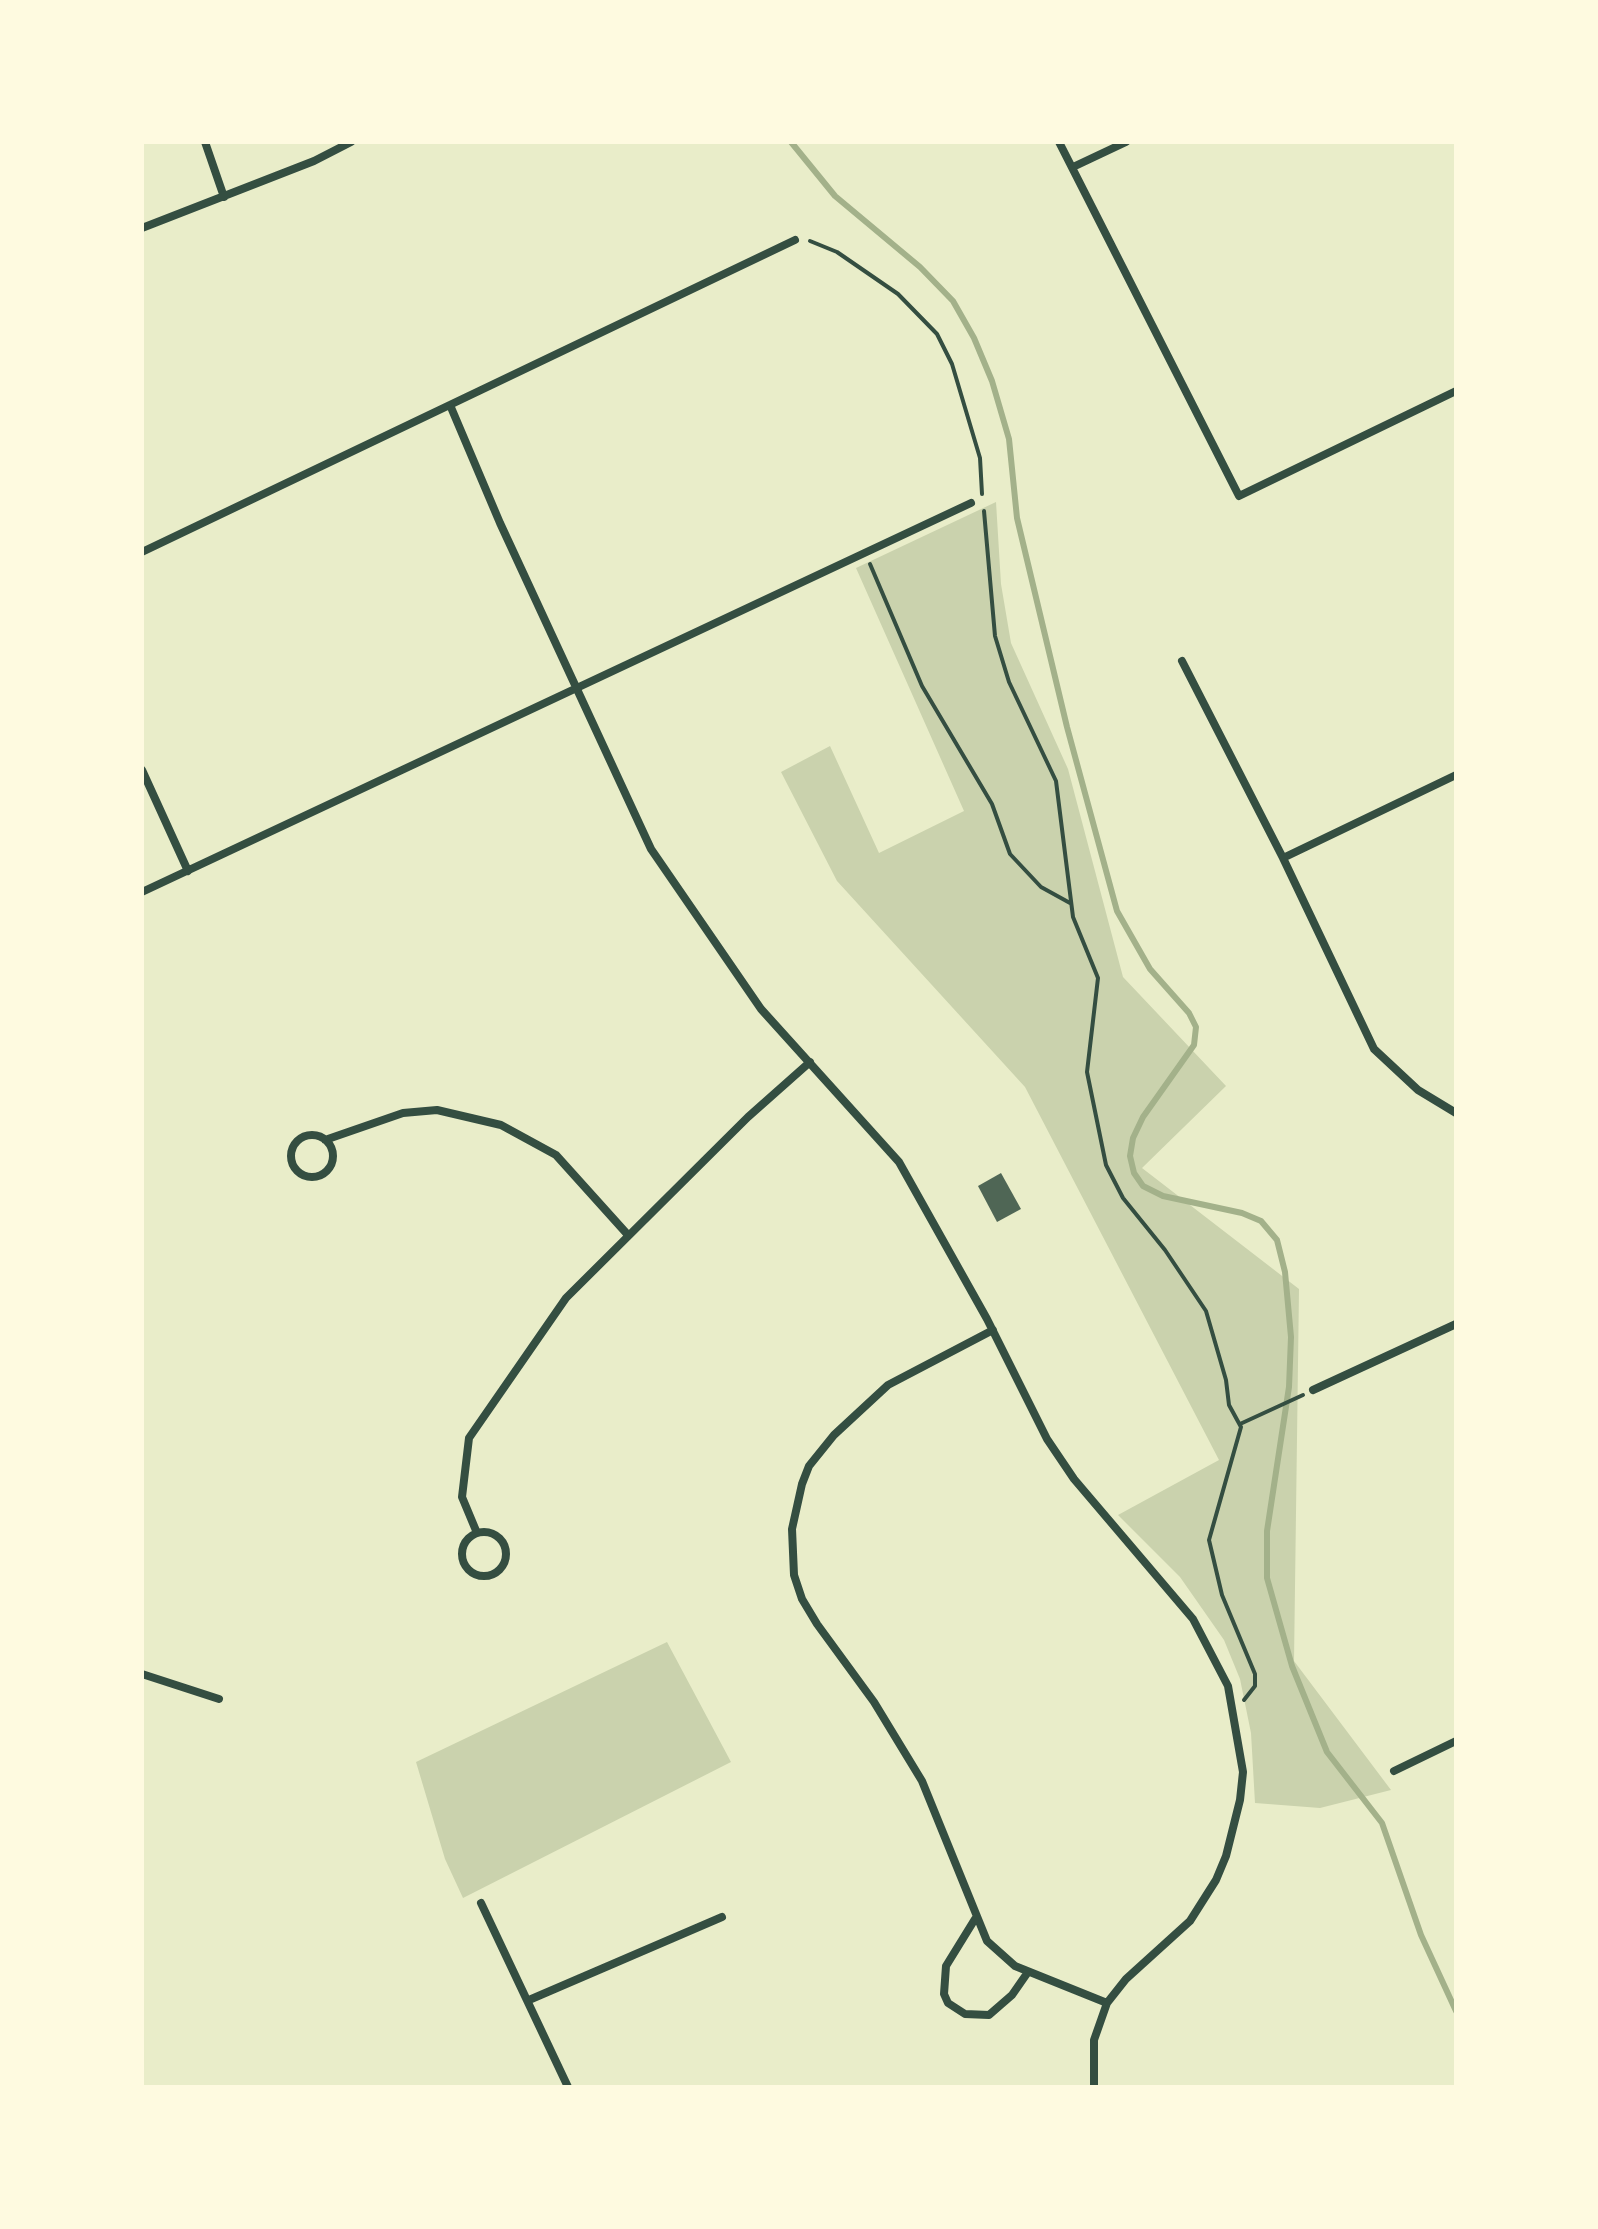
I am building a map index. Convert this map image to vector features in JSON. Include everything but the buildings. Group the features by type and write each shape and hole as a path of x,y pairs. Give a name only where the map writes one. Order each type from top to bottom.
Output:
{"street":[{"path":"205,142 224,197"},
{"path":"142,228 224,197 351,142"},
{"path":"1059,142 1239,496 1456,391"},
{"path":"1073,167 1126,142"},
{"path":"142,552 795,240"},
{"path":"450,405 500,523 651,849 761,1009 899,1162 993,1330 1047,1439 1074,1479 1165,1581 1213,1652 1234,1710 1243,1772 1240,1800 1216,1880 1190,1921 1126,1979 1107,2003 1094,2040 1094,2087"},
{"path":"142,892 579,688 865,550 971,503"},
{"path":"1182,661 1283,858 1374,1049 1418,1090 1456,1113"},
{"path":"142,770 188,871"},
{"path":"1283,858 1456,775"},
{"path":"477,1533 462,1497 469,1438 566,1298 748,1117 810,1062"},
{"path":"325,1140 334,1158 328,1170 317,1177 297,1172 291,1159 294,1145 312,1135 325,1140 403,1113 437,1110 501,1125 556,1155 628,1235"},
{"path":"1310,1391 1456,1324"},
{"path":"993,1330 888,1385 848,1420 809,1466 792,1529 794,1575 802,1599 874,1702 922,1781 975,1919 998,1954 1028,1972 1107,2003"},
{"path":"477,1533 492,1533 503,1543 503,1564 492,1574 479,1575 464,1561 466,1541 477,1533"},
{"path":"142,1674 219,1699"},
{"path":"1394,1771 1456,1741"},
{"path":"481,1903 568,2087"},
{"path":"529,2000 722,1917"},
{"path":"975,1919 946,1966 944,1994 948,2003 965,2014 989,2015 1012,1995 1028,1972"}],"path":[{"path":"795,240 809,241 837,252 898,294 930,324 952,364 980,458 995,636 1009,682 1056,781 1075,927 1098,978 1087,1072 1106,1165 1123,1198 1165,1250 1206,1311 1226,1380 1229,1405 1240,1424 1241,1434 1213,1515 1209,1540 1222,1595 1256,1680 1251,1691 1234,1710"},
{"path":"865,550 922,686 992,804 1010,854 1041,887 1070,903"},
{"path":"1240,1424 1310,1391"}],"green space":[{"path":"996,502 1001,584 1011,643 1068,769 1123,977 1226,1086 1142,1168 1299,1289 1294,1661 1391,1790 1320,1808 1255,1803 1251,1733 1240,1679 1224,1640 1180,1577 1118,1515 1219,1460 1025,1087 837,881 781,772 830,746 879,853 964,811 856,568"},
{"path":"667,1642 731,1762 463,1898 445,1859 416,1762"}],"waterway":[{"path":"791,142 835,196 920,267 953,301 974,338 992,381 1009,439 1017,518 1067,727 1117,911 1150,969 1189,1013 1196,1027 1194,1045 1143,1117 1133,1138 1130,1156 1134,1173 1143,1186 1163,1196 1242,1213 1261,1221 1277,1240 1285,1272 1291,1337 1289,1387 1267,1531 1267,1578 1292,1666 1327,1752 1382,1823 1421,1935 1456,2011"}]}
